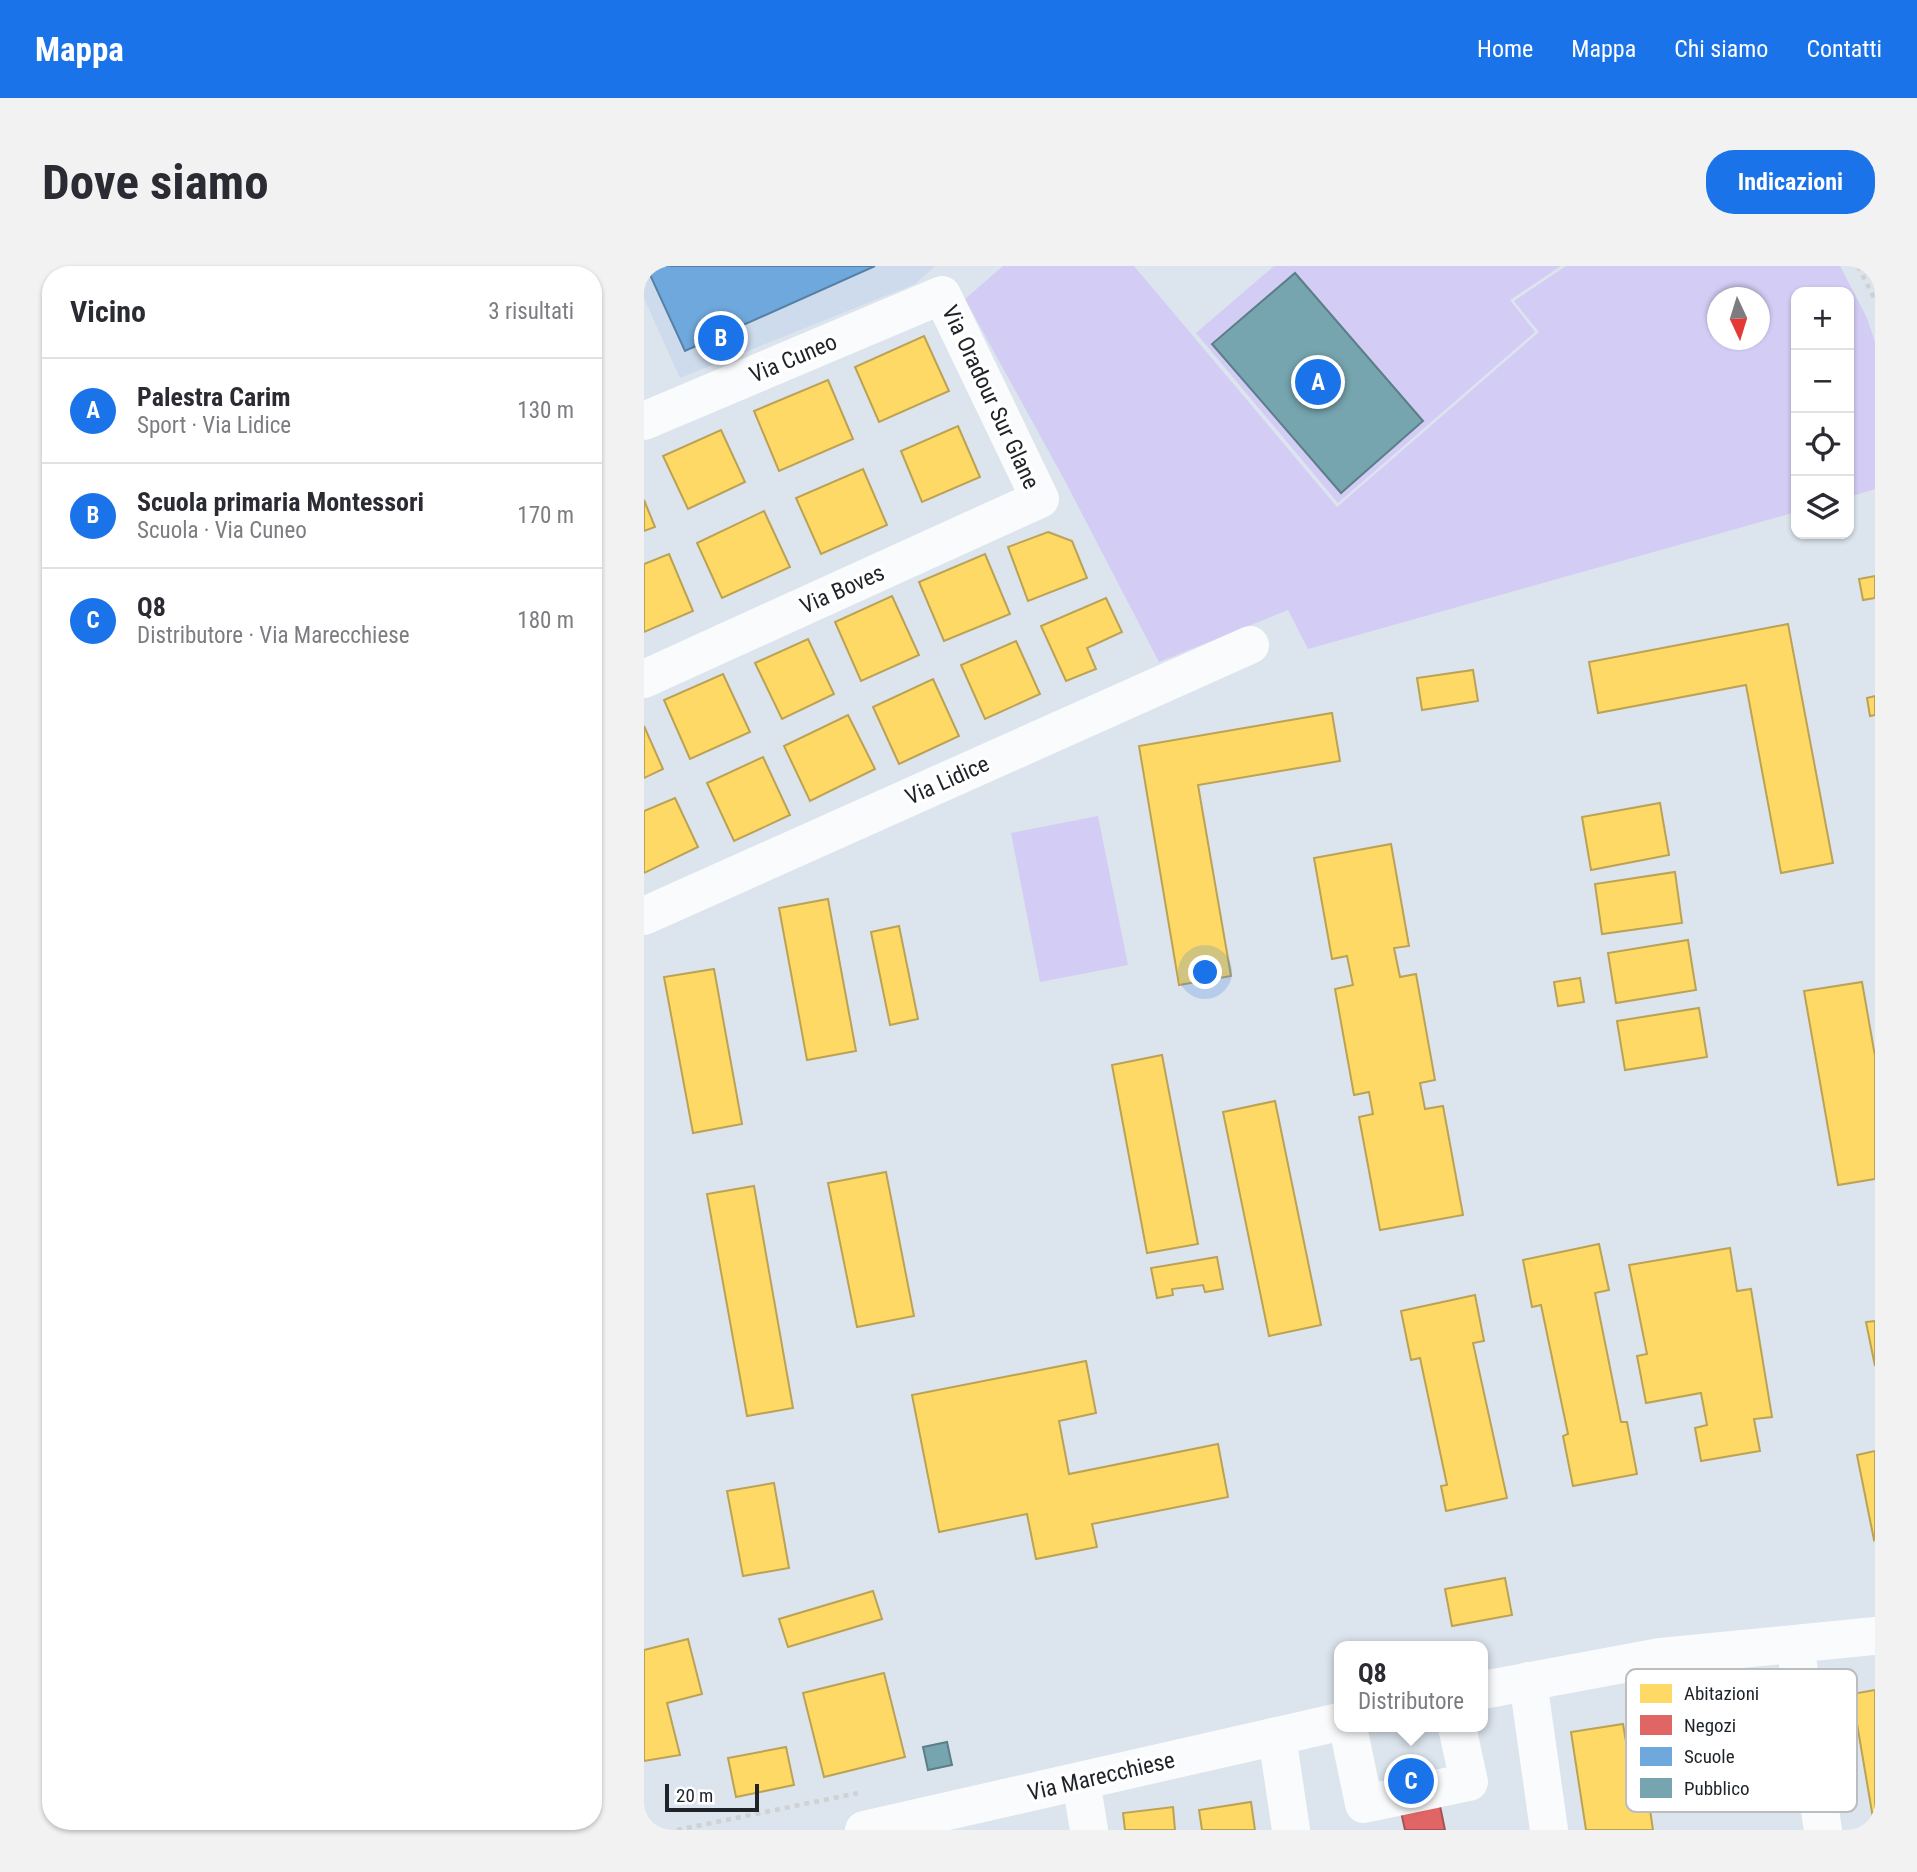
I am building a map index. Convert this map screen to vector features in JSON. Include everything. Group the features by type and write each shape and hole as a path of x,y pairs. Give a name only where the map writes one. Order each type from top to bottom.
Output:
{"street":[{"name":"Via Cuneo","path":"644,422 943,295"},
{"name":"Via Oradour Sur Glane","path":"943,295 1040,499"},
{"name":"Via Boves","path":"644,679 1040,499"},
{"name":"Via Lidice","path":"644,916 1250,645"},
{"path":"1488,1689 1660,1657 1875,1636"},
{"path":"1795,1645 1799,1669"},
{"path":"1528,1681 1549,1830"},
{"name":"Via Marecchiese","path":"864,1830 1334,1723"},
{"path":"1349,1732 1364,1804 1469,1783 1458,1732"},
{"path":"1277,1736 1291,1830"},
{"path":"1082,1781 1089,1830"},
{"path":"1820,1812 1823,1830"}],"path":[{"path":"1858,266 1875,300"}],"shaded area":[{"path":"644,266 935,266 915,284 680,378 644,298"},
{"path":"1003,266 1134,266 1337,507 1539,332 1514,301 1566,266 1840,266 1851,287 1791,287 1791,513 1308,649 1288,610 1159,662 1065,481 965,299"},
{"path":"1274,266 1561,266 1510,300 1535,332 1338,503 1196,333"},
{"path":"1854,293 1875,342 1875,489 1854,495"},
{"path":"1098,816 1128,965 1040,982 1011,833"}],"building: Abitazioni":[{"path":"924,336 949,391 879,422 855,367"},
{"path":"828,380 853,439 779,471 754,411"},
{"path":"958,426 980,477 922,502 901,451"},
{"path":"721,430 745,482 688,509 663,456"},
{"path":"863,469 887,525 821,554 796,498"},
{"path":"644,500 655,527 644,531"},
{"path":"764,511 790,567 722,598 697,543"},
{"path":"1048,532 1072,541 1087,578 1028,601 1008,547"},
{"path":"669,554 693,611 644,632 644,564"},
{"path":"985,554 1010,614 944,641 919,582"},
{"path":"1875,576 1875,598 1863,600 1859,579"},
{"path":"892,596 919,655 861,681 835,622"},
{"path":"1106,598 1122,632 1087,648 1096,669 1066,681 1041,626"},
{"path":"1788,624 1833,863 1781,873 1746,685 1598,713 1589,662"},
{"path":"808,639 834,694 782,719 755,663"},
{"path":"1016,641 1040,694 985,719 961,665"},
{"path":"1473,670 1478,701 1422,710 1417,678"},
{"path":"723,674 750,732 690,759 664,700"},
{"path":"933,679 959,736 899,764 873,707"},
{"path":"1875,696 1875,715 1870,716 1867,698"},
{"path":"1332,713 1340,761 1198,785 1231,976 1179,985 1139,746"},
{"path":"848,715 875,769 810,801 784,746"},
{"path":"644,726 663,769 644,778"},
{"path":"763,757 790,815 734,841 707,783"},
{"path":"675,798 698,847 644,873 644,811"},
{"path":"1660,803 1669,855 1591,870 1582,817"},
{"path":"1391,844 1409,946 1394,948 1400,977 1416,974 1435,1080 1420,1083 1425,1109 1443,1106 1463,1215 1380,1230 1359,1117 1373,1114 1369,1092 1354,1095 1335,989 1353,985 1347,956 1332,959 1314,858"},
{"path":"1675,872 1682,923 1602,934 1595,884"},
{"path":"828,899 856,1051 807,1060 779,908"},
{"path":"899,926 918,1019 890,1025 871,932"},
{"path":"1688,940 1696,990 1616,1003 1608,953"},
{"path":"714,969 742,1124 693,1133 664,977"},
{"path":"1580,978 1584,1002 1558,1006 1554,982"},
{"path":"1862,982 1875,1056 1875,1179 1838,1185 1804,991"},
{"path":"1699,1008 1707,1057 1625,1070 1617,1021"},
{"path":"1162,1055 1198,1244 1147,1253 1112,1065"},
{"path":"1275,1101 1321,1325 1269,1336 1223,1112"},
{"path":"886,1172 914,1316 857,1327 828,1183"},
{"path":"754,1186 793,1408 747,1416 707,1194"},
{"path":"1599,1244 1609,1290 1595,1293 1621,1422 1627,1422 1637,1474 1573,1486 1563,1436 1568,1434 1541,1305 1532,1307 1523,1260"},
{"path":"1730,1248 1737,1291 1751,1289 1772,1417 1754,1419 1760,1451 1701,1461 1695,1428 1707,1425 1701,1393 1646,1403 1637,1356 1647,1354 1629,1265"},
{"path":"1217,1257 1223,1289 1205,1292 1203,1285 1172,1289 1173,1295 1157,1298 1151,1268"},
{"path":"1475,1295 1484,1341 1473,1343 1507,1498 1446,1511 1441,1486 1447,1485 1420,1358 1411,1360 1401,1311"},
{"path":"1875,1321 1875,1366 1866,1322"},
{"path":"1086,1361 1096,1413 1059,1421 1069,1474 1218,1444 1228,1497 1092,1524 1097,1547 1036,1559 1027,1514 939,1532 912,1395"},
{"path":"1875,1451 1875,1539 1874,1540 1857,1455"},
{"path":"774,1483 789,1568 743,1576 727,1491"},
{"path":"1505,1578 1512,1615 1452,1626 1445,1589"},
{"path":"873,1591 882,1619 788,1647 779,1619"},
{"path":"688,1639 702,1694 667,1703 680,1755 644,1761 644,1650"},
{"path":"884,1673 905,1757 824,1777 803,1693"},
{"path":"1875,1690 1875,1830 1857,1724 1857,1693"},
{"path":"1623,1724 1626,1742 1626,1812 1650,1812 1653,1830 1586,1830 1571,1732"},
{"path":"786,1747 794,1785 736,1797 728,1758"},
{"path":"1251,1802 1255,1830 1202,1830 1199,1810"},
{"path":"1173,1807 1175,1830 1125,1830 1123,1813"}],"building: Negozi":[{"path":"1432,1767 1445,1830 1405,1830 1393,1775"}],"building: Scuole":[{"path":"646,266 875,266 685,351"}],"building: Pubblico":[{"path":"1295,273 1423,421 1341,493 1212,344"},
{"path":"947,1742 952,1765 928,1770 923,1747"}],"place":[{"name":"Scuola primaria Montessori","path":"721,338"},
{"name":"Palestra Carim","path":"1318,382"},
{"name":"Q8","path":"1411,1781"}]}
